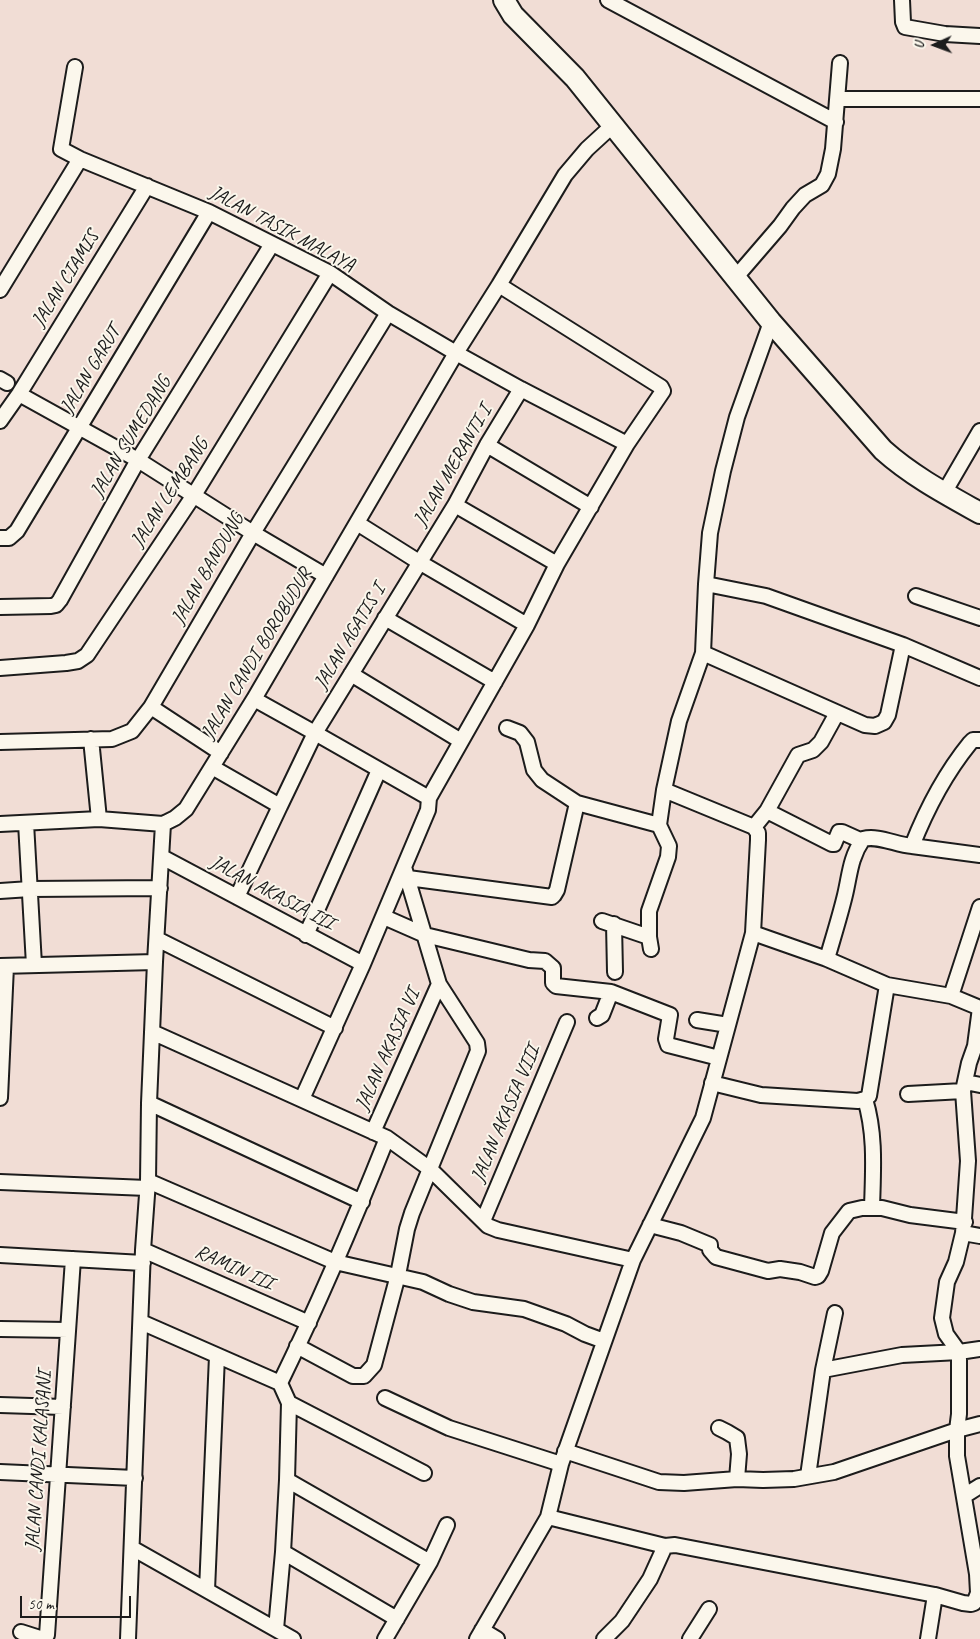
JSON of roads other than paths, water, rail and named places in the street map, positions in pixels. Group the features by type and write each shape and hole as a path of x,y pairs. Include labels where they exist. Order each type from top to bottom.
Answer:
{"street":[{"path":"504,0 513,15 575,78 772,322 883,450 902,467 980,513"},
{"path":"608,0 836,122"},
{"path":"902,0 903,22 905,27 909,29 980,36"},
{"path":"736,276 799,202 822,186 828,174 836,122 840,63"},
{"name":"JALAN TASIK MALAYA","path":"76,67 61,149 80,159 209,212 330,273 388,313 456,353 628,444"},
{"path":"838,99 980,99"},
{"name":"JALAN CANDI BOROBUDUR","path":"164,824 186,809 212,768 254,700 456,353 565,175 587,149 612,126"},
{"path":"0,290 80,159"},
{"name":"JALAN CIAMIS","path":"0,421 19,394 147,186"},
{"name":"JALAN GARUT","path":"0,538 9,538 17,531 209,212"},
{"name":"JALAN SUMEDANG","path":"0,607 56,605 60,600 138,460 272,244"},
{"name":"JALAN LEMBANG","path":"0,668 66,664 78,661 87,655 194,495 330,273"},
{"path":"302,1099 406,872 428,810 429,798 527,625 557,564 628,444 661,396 663,390 499,285"},
{"name":"JALAN BANDUNG","path":"0,742 112,739 132,731 151,707 253,533 388,313"},
{"path":"615,972 608,923 650,943 649,911 668,857 669,846 659,825 664,790 679,721 703,653 710,533 723,471 737,418 772,322"},
{"name":"JALAN MERANTI I","path":"419,562 455,506 487,445 521,389"},
{"path":"19,394 138,460 253,533 326,576"},
{"path":"948,495 980,431"},
{"path":"487,445 591,507"},
{"path":"948,495 980,449"},
{"path":"455,506 557,564"},
{"path":"357,524 527,625"},
{"name":"JALAN AGATIS I","path":"237,897 315,733 419,562"},
{"path":"706,584 766,596 903,645 980,678"},
{"path":"916,596 980,618"},
{"path":"385,618 495,682"},
{"path":"703,653 865,725 874,726 884,722 888,715 903,645"},
{"path":"351,674 461,741"},
{"path":"254,700 429,798"},
{"path":"151,707 221,753"},
{"path":"754,827 767,811 798,755 813,750 822,742 837,712"},
{"path":"507,728 520,733 527,742 534,770 542,780 577,803 659,825"},
{"path":"91,739 99,819"},
{"path":"912,846 928,809 946,776 970,743 974,740 980,740"},
{"path":"212,768 280,806"},
{"path":"306,935 379,770"},
{"path":"497,1639 479,1635 548,1517 560,1464 633,1260 703,1118 752,933 758,833 754,827 664,790"},
{"path":"406,872 552,897 557,890 577,803"},
{"path":"767,811 832,844 834,844 839,832 862,841"},
{"path":"0,824 99,819 164,824 155,962 128,1639"},
{"path":"26,823 34,965"},
{"path":"827,959 845,894 849,869 856,850 862,841 871,838 902,846 980,855"},
{"name":"JALAN AKASIA III","path":"162,857 363,964"},
{"path":"297,1346 353,1376 364,1376 374,1365 410,1221 478,1051 477,1043 439,984 406,872"},
{"path":"0,891 160,888"},
{"path":"952,996 980,907"},
{"path":"384,917 425,935 529,960 545,961 552,968 553,983 556,986 611,992 670,1015 666,1040 668,1045 719,1058"},
{"path":"548,1517 665,1546 675,1545 935,1595 971,1604 974,1603 978,1593 978,1573 957,1456 959,1352 949,1340 942,1318 947,1282 956,1262 964,1227 974,1162 964,1086 975,1046 980,1008 952,996 887,985 827,959 752,933"},
{"path":"157,939 335,1028"},
{"path":"0,1098 3,966 155,962"},
{"name":"JALAN AKASIA VI","path":"373,1132 439,984"},
{"path":"712,1083 777,1097 858,1101 865,1099 869,1096 887,985"},
{"path":"597,1018 602,1014 611,992"},
{"path":"697,1020 728,1025"},
{"name":"JALAN AKASIA VIII","path":"483,1221 567,1022"},
{"path":"152,1032 388,1138 430,1170 488,1226 498,1230 633,1260"},
{"path":"908,1094 980,1085"},
{"path":"865,1099 869,1111 873,1146 872,1208"},
{"path":"149,1103 362,1202"},
{"path":"280,1383 309,1323 388,1138"},
{"path":"0,1182 147,1184 335,1262 423,1282 448,1294 473,1302 524,1309 566,1324 604,1341"},
{"path":"650,1225 681,1233 710,1245 710,1250 716,1257 768,1271 780,1269 800,1272 815,1277 821,1271 832,1233 850,1211 862,1208 882,1208 964,1227 980,1236"},
{"path":"0,1255 73,1259 143,1256"},
{"name":"RAMIN III","path":"143,1256 309,1323"},
{"name":"JALAN CANDI KALASANI","path":"21,1632 44,1639 48,1635 73,1259"},
{"path":"808,1476 823,1370 835,1313"},
{"path":"141,1322 280,1383 289,1403 283,1552 276,1629"},
{"path":"0,1329 68,1330"},
{"path":"823,1370 902,1355 980,1349"},
{"path":"207,1590 217,1356"},
{"path":"385,1398 449,1428 560,1464"},
{"path":"289,1403 424,1473"},
{"path":"0,1405 63,1407"},
{"path":"565,1451 659,1482 684,1483 737,1479 794,1479 834,1472 980,1424"},
{"path":"719,1428 737,1438 739,1454 737,1479"},
{"path":"0,1472 135,1478"},
{"path":"287,1480 430,1562"},
{"path":"964,1496 980,1486"},
{"path":"385,1639 430,1562 448,1526"},
{"path":"604,1639 622,1620 642,1592 665,1546"},
{"path":"132,1548 293,1639"},
{"path":"283,1552 397,1619"},
{"path":"928,1639 935,1595"},
{"path":"690,1639 709,1609"}]}
